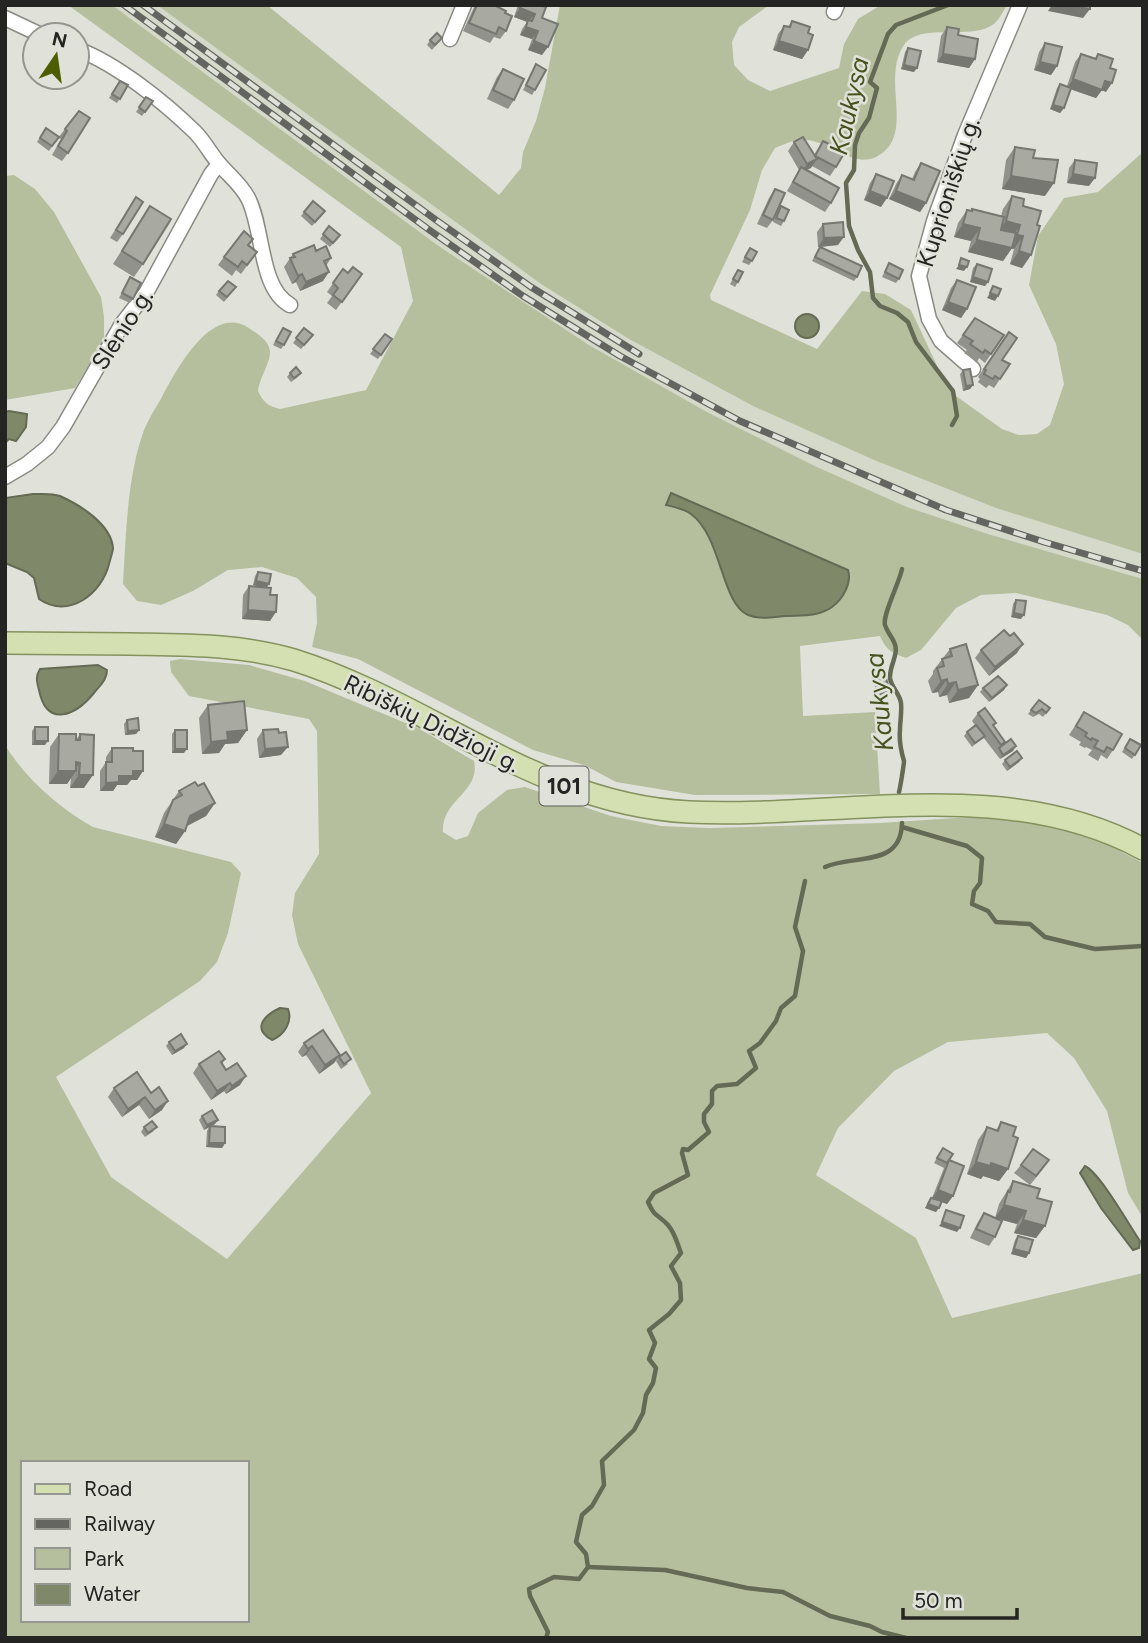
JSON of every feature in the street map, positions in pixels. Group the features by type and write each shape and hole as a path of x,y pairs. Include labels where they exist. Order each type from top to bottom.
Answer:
{"main road":[{"name":"Ribiškių Didžioji g.","path":"5,643 198,645 244,648 294,660 369,691 553,782 622,803 688,812 925,806 1006,807 1083,823 1143,849"}],"street":[{"path":"450,39 464,5"},
{"name":"Kuprioniškių g.","path":"974,369 941,341 929,319 919,276 934,221 965,135 1020,5"},
{"path":"5,18 21,26"},
{"path":"91,56 113,67 172,112 196,134 219,164 241,186 250,201 259,228 275,293 280,300 290,305"},
{"name":"Slėnio g.","path":"5,477 48,447 63,427 122,324 146,293 219,164"}],"shaded area":[{"path":"112,5 157,5 541,284 629,339 753,406 874,460 996,508 1143,554 1143,579 988,534 907,507 817,467 707,412 589,345 440,247"}],"green space":[{"path":"68,5 112,5 440,247 589,345 707,412 817,467 907,507 988,534 1143,579 1143,640 1128,625 1107,615 1016,593 981,595 956,608 921,650 906,658 890,650 880,636 800,646 803,716 875,712 880,794 695,795 616,782 584,765 533,750 358,659 312,647 317,623 316,597 297,578 262,567 228,570 193,591 161,605 137,601 123,584 128,506 138,448 146,426 176,372 196,343 221,325 235,323 259,335 265,340 270,351 258,391 264,401 280,409 366,390 413,301 401,247","holes":["691,514 817,614 735,604 710,536"]},
{"path":"157,5 267,5 499,195 521,168 523,152 536,121 545,88 560,5 769,5 739,27 732,42 734,65 748,80 770,91 839,68 844,44 858,19 881,5 1007,5 997,21 986,28 922,34 904,45 895,74 897,122 894,136 888,148 876,157 858,159 809,140 794,141 775,148 762,170 750,210 710,295 711,300 817,349 862,291 885,294 911,310 940,372 956,396 1002,429 1019,435 1037,434 1050,425 1064,384 1056,344 1029,285 1038,236 1064,198 1098,192 1143,152 1143,554 996,508 874,460 753,406 629,339 541,284"},
{"path":"14,175 35,189 54,212 101,297 104,340 75,388 5,400 5,176"},
{"path":"180,659 249,665 305,681 420,729 474,761 472,781 444,821 443,832 456,840 468,836 478,813 507,790 525,787 611,816 661,826 709,828 880,823 971,817 1030,822 1105,843 1143,863 1143,1218 1128,1193 1107,1111 1074,1058 1047,1033 948,1042 894,1071 838,1128 816,1175 916,1238 952,1318 1143,1273 1143,1638 5,1638 5,745 13,758 44,792 93,827 231,862 241,873 228,933 217,962 200,981 56,1077 111,1177 227,1259 371,1093 298,944 292,915 295,893 319,854 317,731 309,719 189,696 171,672 170,661"}],"water":[{"path":"807,314 818,321 819,326 812,337 807,338 796,331 795,326 802,315"},
{"path":"5,412 27,414 26,427 16,441 9,439 5,443"},
{"path":"671,493 848,570 848,585 840,600 827,610 815,614 766,618 748,615 732,597 716,553 701,524 689,512 666,505"},
{"path":"33,494 57,495 68,500 101,523 111,539 113,550 105,575 92,593 72,605 50,605 39,599 34,578 27,572 5,563 5,498"},
{"path":"98,665 107,670 106,677 87,701 63,714 48,710 38,684 40,669"},
{"path":"280,1008 288,1009 288,1023 284,1031 272,1040 262,1031 262,1022"},
{"path":"1085,1166 1098,1178 1114,1200 1140,1241 1139,1248 1133,1250 1101,1208 1080,1173"}],"building":[{"path":"477,5 494,5 512,16 506,31 499,27 496,34 469,23"},
{"path":"521,5 546,7 542,18 558,24 548,47 534,41 538,31 526,27 528,20 532,21 535,14 520,8"},
{"path":"1068,5 1090,5 1090,9"},
{"path":"792,21 810,27 808,33 813,35 808,50 779,41 784,26 790,27"},
{"path":"947,27 959,29 958,35 978,39 975,59 943,54"},
{"path":"437,33 442,38 435,45 430,40"},
{"path":"1045,43 1062,47 1057,66 1040,62"},
{"path":"908,48 921,51 917,68 904,65"},
{"path":"1081,54 1096,59 1098,54 1113,59 1110,68 1116,70 1112,83 1105,81 1102,90 1073,79"},
{"path":"536,64 546,70 535,90 526,85"},
{"path":"503,69 524,79 514,100 493,90"},
{"path":"120,81 128,85 120,99 112,94"},
{"path":"1060,84 1071,88 1064,108 1053,105"},
{"path":"146,97 153,101 145,112 139,107"},
{"path":"79,111 90,118 68,153 58,146 67,131 65,129"},
{"path":"46,128 59,137 52,146 40,138"},
{"path":"803,137 817,159 807,164 794,142"},
{"path":"823,141 845,152 836,167 815,156"},
{"path":"1015,147 1035,150 1033,158 1058,160 1054,183 1011,176"},
{"path":"1075,160 1097,163 1095,178 1073,174"},
{"path":"921,163 940,171 926,203 896,191 902,175 914,180"},
{"path":"801,167 839,188 831,203 793,182"},
{"path":"876,174 894,181 887,198 870,191"},
{"path":"775,189 785,193 773,220 763,215"},
{"path":"1012,196 1024,199 1023,206 1041,211 1037,225 1040,226 1031,255 1019,251 1023,236 1017,235 1020,225 1006,221"},
{"path":"136,197 143,202 123,234 116,230"},
{"path":"313,201 325,211 315,222 304,212"},
{"path":"150,206 171,219 143,264 122,251"},
{"path":"781,206 789,210 784,221 776,218"},
{"path":"967,210 1004,217 1001,230 1016,233 1012,248 977,240 980,228 963,224"},
{"path":"843,222 844,237 824,238 823,224"},
{"path":"329,226 340,235 333,243 323,234"},
{"path":"244,231 253,239 248,245 257,252 247,265 242,261 238,267 224,257"},
{"path":"314,245 316,251 326,246 331,258 324,261 329,272 306,282 302,274 298,276 290,258"},
{"path":"820,247 862,266 857,277 815,257"},
{"path":"750,248 757,252 752,261 745,257"},
{"path":"961,258 969,261 967,267 959,265"},
{"path":"889,263 903,270 899,279 885,272"},
{"path":"977,264 992,269 988,282 973,277"},
{"path":"353,267 362,274 342,302 333,295 338,288 333,283 343,269 348,273"},
{"path":"738,270 743,272 738,282 733,279"},
{"path":"130,277 141,283 133,299 122,293"},
{"path":"957,280 976,287 967,309 948,302"},
{"path":"228,281 236,287 227,297 219,291"},
{"path":"993,286 1001,289 998,296 990,293"},
{"path":"975,318 1004,335 991,354 985,350 983,353 970,344 973,341 963,335"},
{"path":"283,328 291,332 284,345 276,341"},
{"path":"304,328 313,335 304,345 296,338"},
{"path":"1009,332 1017,338 1002,360 1010,364 1000,379 995,376 993,379 984,374 984,369"},
{"path":"385,334 392,339 381,355 373,349"},
{"path":"296,367 301,373 294,378 290,373"},
{"path":"970,369 973,385 966,386 963,370"},
{"path":"258,572 271,574 269,584 256,581"},
{"path":"249,586 271,588 270,595 277,595 276,612 248,610"},
{"path":"1016,600 1026,601 1024,615 1014,613"},
{"path":"1004,630 1010,636 1014,633 1023,644 995,667 981,650"},
{"path":"966,644 978,685 958,690 956,682 948,684 947,679 941,681 937,668 944,666 942,659 952,656 950,649"},
{"path":"885,675 890,691 881,694 877,677"},
{"path":"998,676 1007,685 992,698 983,688"},
{"path":"1039,700 1050,708 1046,713 1042,709 1036,713 1031,710"},
{"path":"244,701 247,730 227,732 228,740 211,742 208,705"},
{"path":"985,708 1005,742 1001,745 978,713"},
{"path":"1084,712 1122,734 1113,750 1107,747 1104,752 1094,747 1098,741 1085,736 1087,733 1076,726"},
{"path":"138,718 139,730 128,731 127,720"},
{"path":"976,725 985,736 975,743 967,732"},
{"path":"35,727 48,727 48,741 35,741"},
{"path":"278,729 279,733 286,732 288,747 265,749 263,730"},
{"path":"175,730 187,730 187,749 175,749"},
{"path":"59,734 76,734 76,740 80,740 80,734 94,735 93,775 79,775 80,763 76,762 76,771 58,771"},
{"path":"1011,739 1016,746 1003,755 999,748"},
{"path":"1130,739 1141,745 1135,755 1125,748"},
{"path":"112,748 143,751 143,771 133,771 133,776 119,776 119,782 106,783 106,762 112,762"},
{"path":"1017,751 1022,758 1010,767 1005,760"},
{"path":"195,782 198,786 204,783 215,803 190,816 185,831 164,824 173,800 182,795 179,791"},
{"path":"323,1030 340,1055 325,1065 312,1046 308,1049 304,1043"},
{"path":"181,1034 187,1044 175,1051 169,1042"},
{"path":"219,1051 225,1059 221,1062 226,1070 237,1063 246,1076 232,1086 230,1083 217,1091 199,1064"},
{"path":"346,1052 351,1059 344,1064 339,1057"},
{"path":"137,1072 151,1093 159,1087 168,1101 155,1110 145,1097 128,1109 114,1088"},
{"path":"212,1110 218,1120 207,1125 202,1116"},
{"path":"152,1121 157,1127 148,1133 144,1127"},
{"path":"1001,1122 1016,1127 1013,1136 1018,1138 1008,1169 991,1163 990,1166 976,1162 987,1127 998,1131"},
{"path":"210,1126 225,1127 225,1143 209,1143"},
{"path":"943,1148 953,1154 947,1163 937,1158"},
{"path":"1033,1149 1049,1160 1036,1176 1021,1165"},
{"path":"949,1160 964,1166 953,1196 938,1190"},
{"path":"1013,1181 1040,1189 1037,1198 1052,1202 1045,1226 1023,1220 1026,1211 1004,1205"},
{"path":"931,1198 942,1201 939,1208 928,1204"},
{"path":"946,1210 964,1216 960,1228 942,1222"},
{"path":"984,1213 1002,1221 995,1237 976,1229"},
{"path":"1018,1236 1033,1240 1029,1253 1014,1249"}],"waterway":[{"name":"Kaukysa","path":"948,5 896,25 888,34 870,82 877,88 869,118 859,133 855,145 854,170 846,183 849,226 870,272 873,298 880,306 897,313 908,322 916,342 953,391 957,416 952,425"},
{"name":"Kaukysa","path":"899,792 904,761 900,738 901,703 890,678 896,646 885,621 902,569"},
{"name":"Kaukysa","path":"825,867 885,853 894,847 900,837 902,823"},
{"path":"902,827 967,846 982,858 980,883 974,891 972,904 988,911 996,922 1030,924 1045,937 1095,949 1143,946"},
{"name":"Kaukysa","path":"546,1638 548,1632 529,1589 554,1577 579,1579 588,1567 586,1554 576,1542 582,1515 592,1506 604,1485 602,1461 634,1430 643,1413 646,1395 653,1383 656,1368 649,1359 655,1343 649,1330 681,1300 680,1283 671,1266 681,1253 670,1228 648,1202 654,1193 688,1175 683,1149 688,1150 709,1132 704,1122 704,1114 712,1104 712,1091 717,1086 737,1084 756,1068 749,1051 760,1043 776,1021 781,1008 795,996 803,951 795,927 805,881"},
{"path":"588,1567 665,1570 747,1588 783,1592 830,1616 906,1638"}],"railway":[{"path":"124,5 428,229 523,296 620,356 740,421 946,510 1143,571"},
{"path":"143,5 531,287 639,354"}]}
